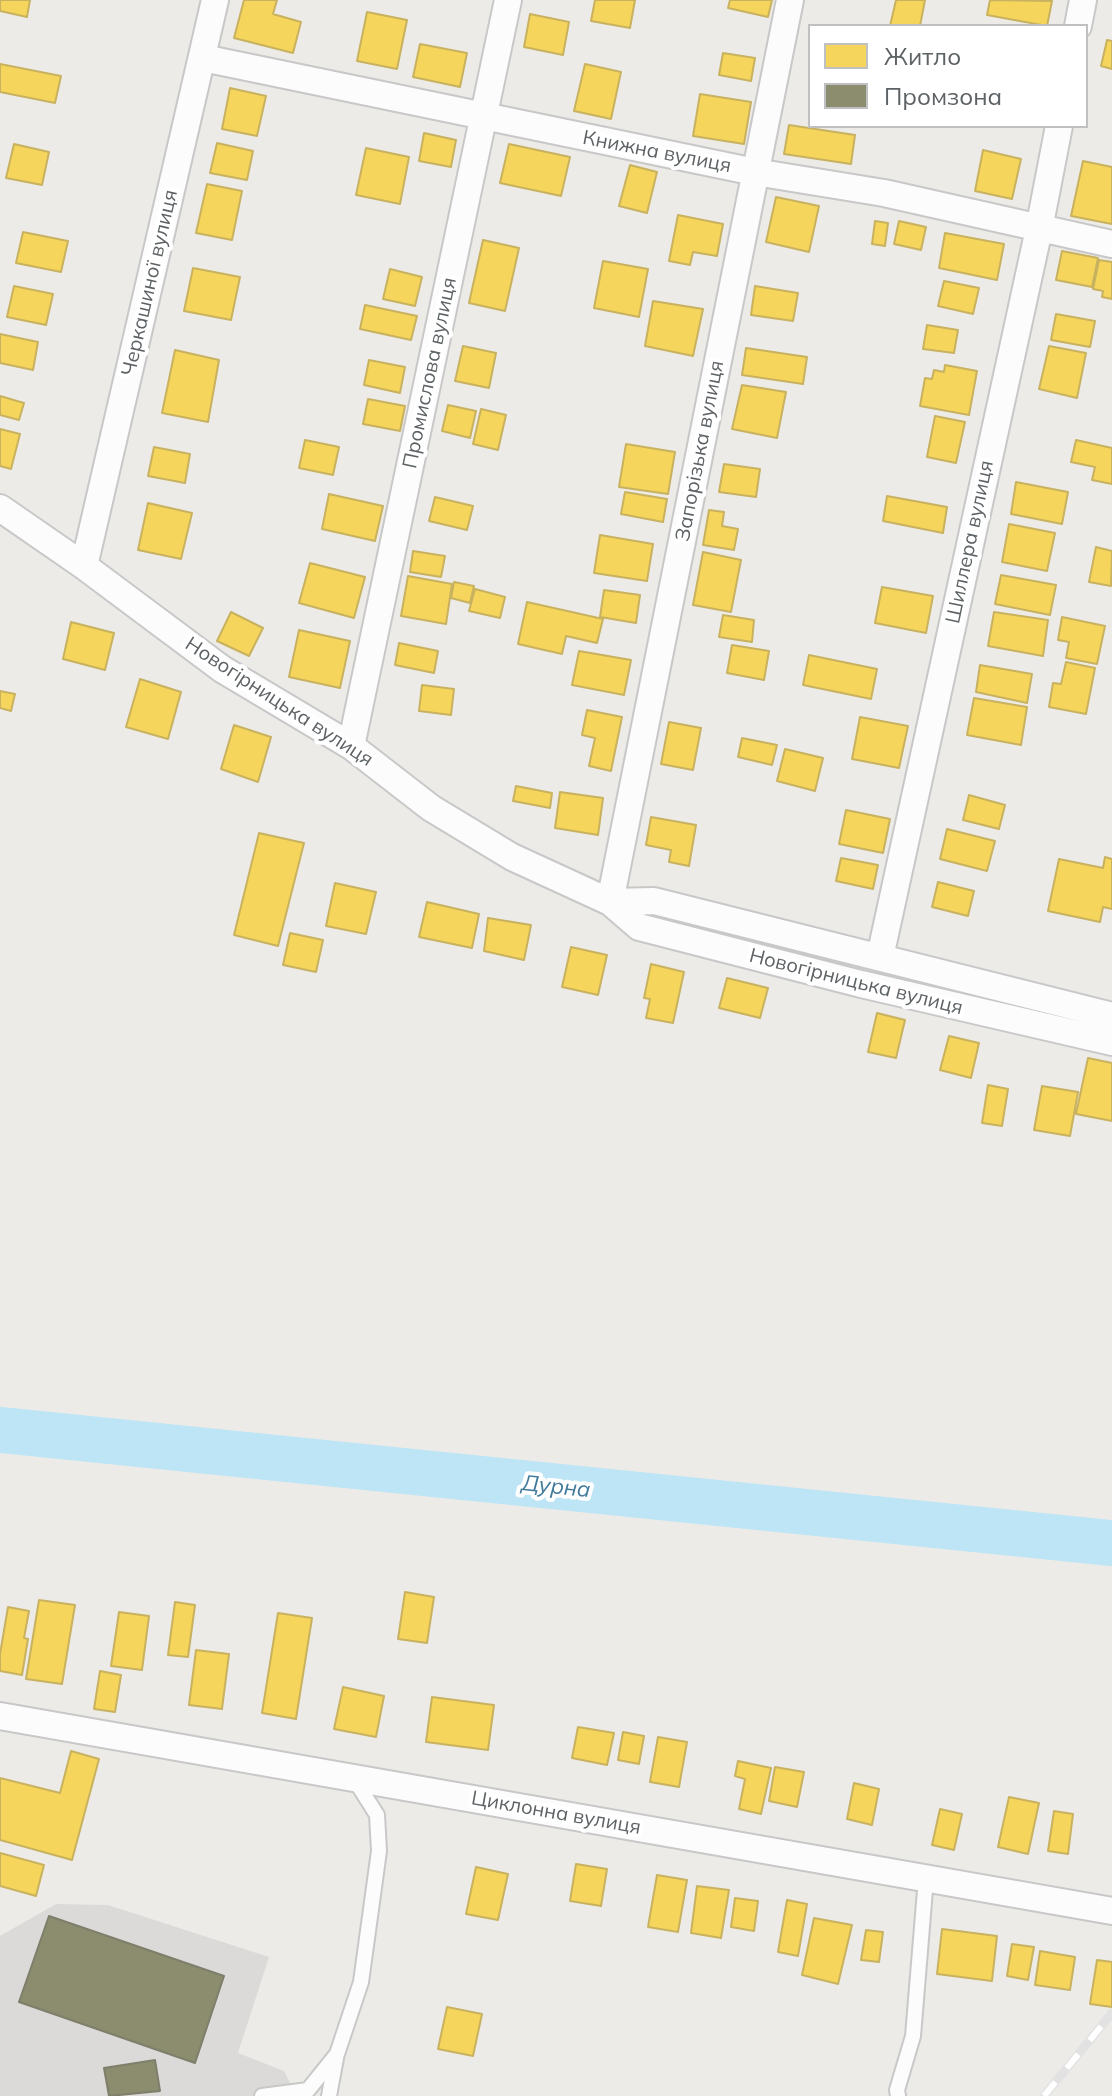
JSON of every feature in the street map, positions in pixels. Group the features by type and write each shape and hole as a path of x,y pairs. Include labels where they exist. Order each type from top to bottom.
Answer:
{"street":[{"name":"Черкашиної вулиця","path":"84,566 215,0"},
{"name":"Промислова вулиця","path":"351,746 508,0"},
{"name":"Запорізька вулиця","path":"610,902 790,0"},
{"path":"1078,24 1083,0"},
{"name":"Книжна вулиця","path":"203,58 755,172 884,193 1112,244"},
{"name":"Шиллера вулиця","path":"880,957 1059,128"},
{"name":"Новогірницька вулиця","path":"0,508 222,669 351,746 431,808 512,857 610,902 639,927 861,984 1112,1042"},
{"name":"Новогірницька вулиця","path":"610,902 654,901 1112,1016"},
{"name":"Циклонна вулиця","path":"0,1716 1112,1911"}],"lane":[{"path":"329,2096 337,2054 361,1982 379,1851 377,1815 352,1777"},
{"path":"898,2096 897,2090 913,2036 926,1878"},
{"path":"262,2096 308,2090 337,2054"}],"shaded area":[{"path":"56,1904 108,1905 269,1957 238,2053 284,2071 297,2096 0,2096 0,1936"}],"building: Житло":[{"path":"0,0 30,0 27,17 0,11"},
{"path":"244,0 277,0 273,14 301,22 293,53 234,38"},
{"path":"595,0 635,0 630,28 591,21"},
{"path":"730,0 772,0 768,17 728,8"},
{"path":"896,0 925,0 920,24 890,24"},
{"path":"990,0 1052,1 1047,24 987,15"},
{"path":"367,12 407,20 397,69 357,61"},
{"path":"530,14 569,22 563,55 524,47"},
{"path":"1107,40 1112,41 1112,69 1101,66"},
{"path":"420,44 467,53 460,87 413,77"},
{"path":"723,53 755,58 751,81 719,75"},
{"path":"0,64 61,76 55,103 0,92"},
{"path":"585,64 621,72 611,119 574,111"},
{"path":"230,88 266,96 257,136 222,129"},
{"path":"700,94 751,102 744,144 693,136"},
{"path":"789,125 855,135 851,164 784,154"},
{"path":"424,133 456,140 451,167 419,161"},
{"path":"217,143 253,151 247,180 210,173"},
{"path":"14,144 49,152 42,185 6,178"},
{"path":"509,144 570,157 561,196 500,183"},
{"path":"366,148 409,157 400,204 356,195"},
{"path":"983,150 1021,159 1012,199 975,191"},
{"path":"1083,161 1112,167 1112,224 1071,216"},
{"path":"630,165 657,172 647,213 619,206"},
{"path":"207,184 242,191 232,240 196,233"},
{"path":"776,197 819,206 809,252 766,242"},
{"path":"678,215 723,224 717,256 693,252 690,265 669,261"},
{"path":"875,221 888,223 885,246 872,244"},
{"path":"899,221 926,227 921,250 894,244"},
{"path":"23,232 68,241 61,272 16,263"},
{"path":"945,233 1004,244 997,280 939,268"},
{"path":"483,240 519,248 505,311 469,303"},
{"path":"1062,251 1098,258 1092,287 1056,280"},
{"path":"1099,260 1112,262 1112,299 1102,297 1103,291 1093,289"},
{"path":"603,261 648,269 639,317 594,308"},
{"path":"193,268 240,277 231,320 184,311"},
{"path":"390,269 422,277 415,306 383,299"},
{"path":"944,281 979,288 973,314 938,306"},
{"path":"14,286 53,294 46,325 7,317"},
{"path":"755,286 798,293 793,321 751,315"},
{"path":"653,301 703,309 693,356 645,346"},
{"path":"365,305 417,316 411,340 360,329"},
{"path":"1056,314 1095,321 1090,347 1051,340"},
{"path":"927,325 958,330 954,353 923,349"},
{"path":"0,334 38,342 33,370 0,363"},
{"path":"463,346 496,353 489,388 455,381"},
{"path":"1049,346 1086,353 1077,398 1039,389"},
{"path":"746,348 807,357 803,384 742,375"},
{"path":"175,350 219,360 208,422 162,413"},
{"path":"369,360 405,367 400,393 364,385"},
{"path":"945,365 977,371 969,415 920,406 925,378 932,379 934,370 944,372"},
{"path":"742,385 786,392 777,438 732,429"},
{"path":"0,396 24,403 19,420 0,415"},
{"path":"368,399 405,406 400,431 363,424"},
{"path":"448,405 476,411 470,438 442,431"},
{"path":"481,409 506,415 498,450 473,444"},
{"path":"935,416 965,422 956,463 927,457"},
{"path":"0,429 20,434 11,469 0,466"},
{"path":"305,440 339,447 333,475 299,468"},
{"path":"1076,440 1112,448 1112,484 1092,480 1095,467 1071,462"},
{"path":"626,444 675,452 668,494 619,487"},
{"path":"154,447 190,454 185,483 148,476"},
{"path":"724,464 760,469 756,497 719,492"},
{"path":"1016,482 1068,492 1062,524 1011,514"},
{"path":"625,492 667,499 663,522 621,514"},
{"path":"329,494 383,506 375,541 322,529"},
{"path":"887,496 947,507 943,533 883,521"},
{"path":"435,497 473,506 467,530 429,521"},
{"path":"148,503 192,513 181,559 138,550"},
{"path":"709,510 724,512 722,526 738,529 734,550 703,545"},
{"path":"1009,524 1055,533 1047,571 1002,562"},
{"path":"600,535 653,544 647,581 594,573"},
{"path":"1096,547 1112,551 1111,586 1089,582"},
{"path":"413,551 445,556 441,577 410,572"},
{"path":"703,552 741,560 731,612 693,605"},
{"path":"310,563 365,577 354,618 299,603"},
{"path":"1001,575 1056,585 1050,615 995,604"},
{"path":"408,576 452,584 446,624 401,616"},
{"path":"454,582 474,586 470,603 451,598"},
{"path":"882,587 933,596 926,633 875,623"},
{"path":"475,589 505,597 500,618 469,611"},
{"path":"604,590 640,595 636,623 600,617"},
{"path":"527,602 603,619 597,643 566,636 562,654 518,644"},
{"path":"231,612 263,628 249,656 217,641"},
{"path":"994,612 1048,620 1043,656 988,646"},
{"path":"723,615 754,620 752,642 719,637"},
{"path":"1062,617 1105,626 1097,664 1066,658 1069,642 1058,640"},
{"path":"71,622 114,633 105,670 63,659"},
{"path":"299,630 350,641 340,688 289,677"},
{"path":"399,643 438,651 434,673 395,665"},
{"path":"732,645 769,651 764,680 727,673"},
{"path":"579,651 631,660 624,695 572,685"},
{"path":"809,655 877,669 871,699 803,685"},
{"path":"1066,662 1095,668 1086,714 1049,707 1053,683 1061,684"},
{"path":"980,665 1032,674 1027,703 976,692"},
{"path":"140,679 181,692 168,739 126,727"},
{"path":"422,685 454,689 451,715 419,711"},
{"path":"0,691 15,694 11,711 0,708"},
{"path":"974,698 1027,707 1021,745 967,735"},
{"path":"587,710 622,717 611,771 589,766 595,738 582,735"},
{"path":"860,717 908,726 899,768 852,759"},
{"path":"669,722 701,728 693,770 661,764"},
{"path":"234,725 271,737 258,782 221,769"},
{"path":"742,738 777,745 772,765 738,757"},
{"path":"785,749 823,758 815,791 777,781"},
{"path":"516,786 552,793 550,808 513,801"},
{"path":"560,792 603,798 598,835 555,828"},
{"path":"969,795 1005,805 999,829 963,820"},
{"path":"846,810 890,819 883,853 839,844"},
{"path":"651,817 696,825 689,866 669,862 671,850 646,845"},
{"path":"947,829 995,841 987,871 940,859"},
{"path":"259,833 304,843 278,946 234,935"},
{"path":"1105,857 1112,859 1112,909 1103,907 1100,922 1048,911 1059,859 1103,868"},
{"path":"841,858 878,865 873,889 836,881"},
{"path":"938,882 974,891 968,916 932,907"},
{"path":"335,883 376,892 366,934 326,926"},
{"path":"427,902 479,914 472,948 419,937"},
{"path":"488,918 531,925 524,960 484,951"},
{"path":"290,933 323,940 316,972 283,965"},
{"path":"571,947 607,955 598,995 562,987"},
{"path":"651,964 684,972 673,1023 646,1018 650,999 644,998"},
{"path":"727,978 768,988 760,1018 719,1008"},
{"path":"877,1013 905,1020 896,1058 868,1052"},
{"path":"949,1036 979,1043 971,1078 940,1070"},
{"path":"1088,1058 1112,1063 1112,1121 1076,1114"},
{"path":"988,1085 1008,1089 1002,1126 982,1123"},
{"path":"1042,1086 1078,1092 1070,1136 1034,1130"},
{"path":"405,1592 434,1597 427,1643 398,1639"},
{"path":"39,1600 75,1605 62,1684 26,1679"},
{"path":"175,1602 195,1605 188,1657 168,1655"},
{"path":"8,1607 29,1611 22,1675 0,1671"},
{"path":"119,1612 149,1616 142,1670 111,1666"},
{"path":"278,1613 312,1618 296,1719 262,1713"},
{"path":"196,1650 229,1654 222,1709 189,1705"},
{"path":"100,1671 121,1675 115,1712 94,1709"},
{"path":"343,1687 384,1696 376,1737 334,1729"},
{"path":"432,1697 494,1705 488,1750 426,1742"},
{"path":"578,1727 614,1733 607,1765 572,1758"},
{"path":"623,1732 644,1736 639,1764 618,1760"},
{"path":"658,1737 687,1742 679,1787 650,1782"},
{"path":"71,1751 99,1759 72,1860 0,1840 0,1778 60,1793"},
{"path":"738,1761 771,1768 761,1814 739,1809 745,1779 735,1776"},
{"path":"775,1767 804,1772 797,1807 769,1801"},
{"path":"854,1783 879,1789 872,1825 847,1819"},
{"path":"1009,1797 1039,1803 1028,1854 998,1847"},
{"path":"940,1809 962,1814 954,1850 932,1845"},
{"path":"1054,1811 1073,1814 1068,1854 1048,1851"},
{"path":"0,1853 44,1865 36,1896 0,1886"},
{"path":"576,1864 607,1869 601,1906 570,1901"},
{"path":"476,1867 508,1874 498,1920 466,1914"},
{"path":"657,1875 687,1880 678,1932 648,1927"},
{"path":"697,1886 729,1890 721,1938 691,1933"},
{"path":"735,1898 758,1901 754,1931 731,1927"},
{"path":"787,1900 807,1904 798,1956 778,1952"},
{"path":"814,1918 852,1925 838,1984 802,1975"},
{"path":"942,1929 997,1936 992,1981 937,1974"},
{"path":"866,1930 883,1932 879,1962 861,1960"},
{"path":"1012,1944 1034,1947 1028,1980 1007,1976"},
{"path":"1040,1951 1075,1957 1070,1990 1035,1985"},
{"path":"1097,1960 1112,1962 1112,2007 1090,2004"},
{"path":"447,2007 482,2014 473,2056 438,2049"}],"building: Промзона":[{"path":"49,1916 224,1976 195,2063 19,2002"},
{"path":"155,2060 160,2091 109,2096 104,2068"}],"waterway":[{"name":"Дурна","path":"0,1430 1112,1543"}],"railway":[{"path":"1044,2096 1112,2013"}]}
